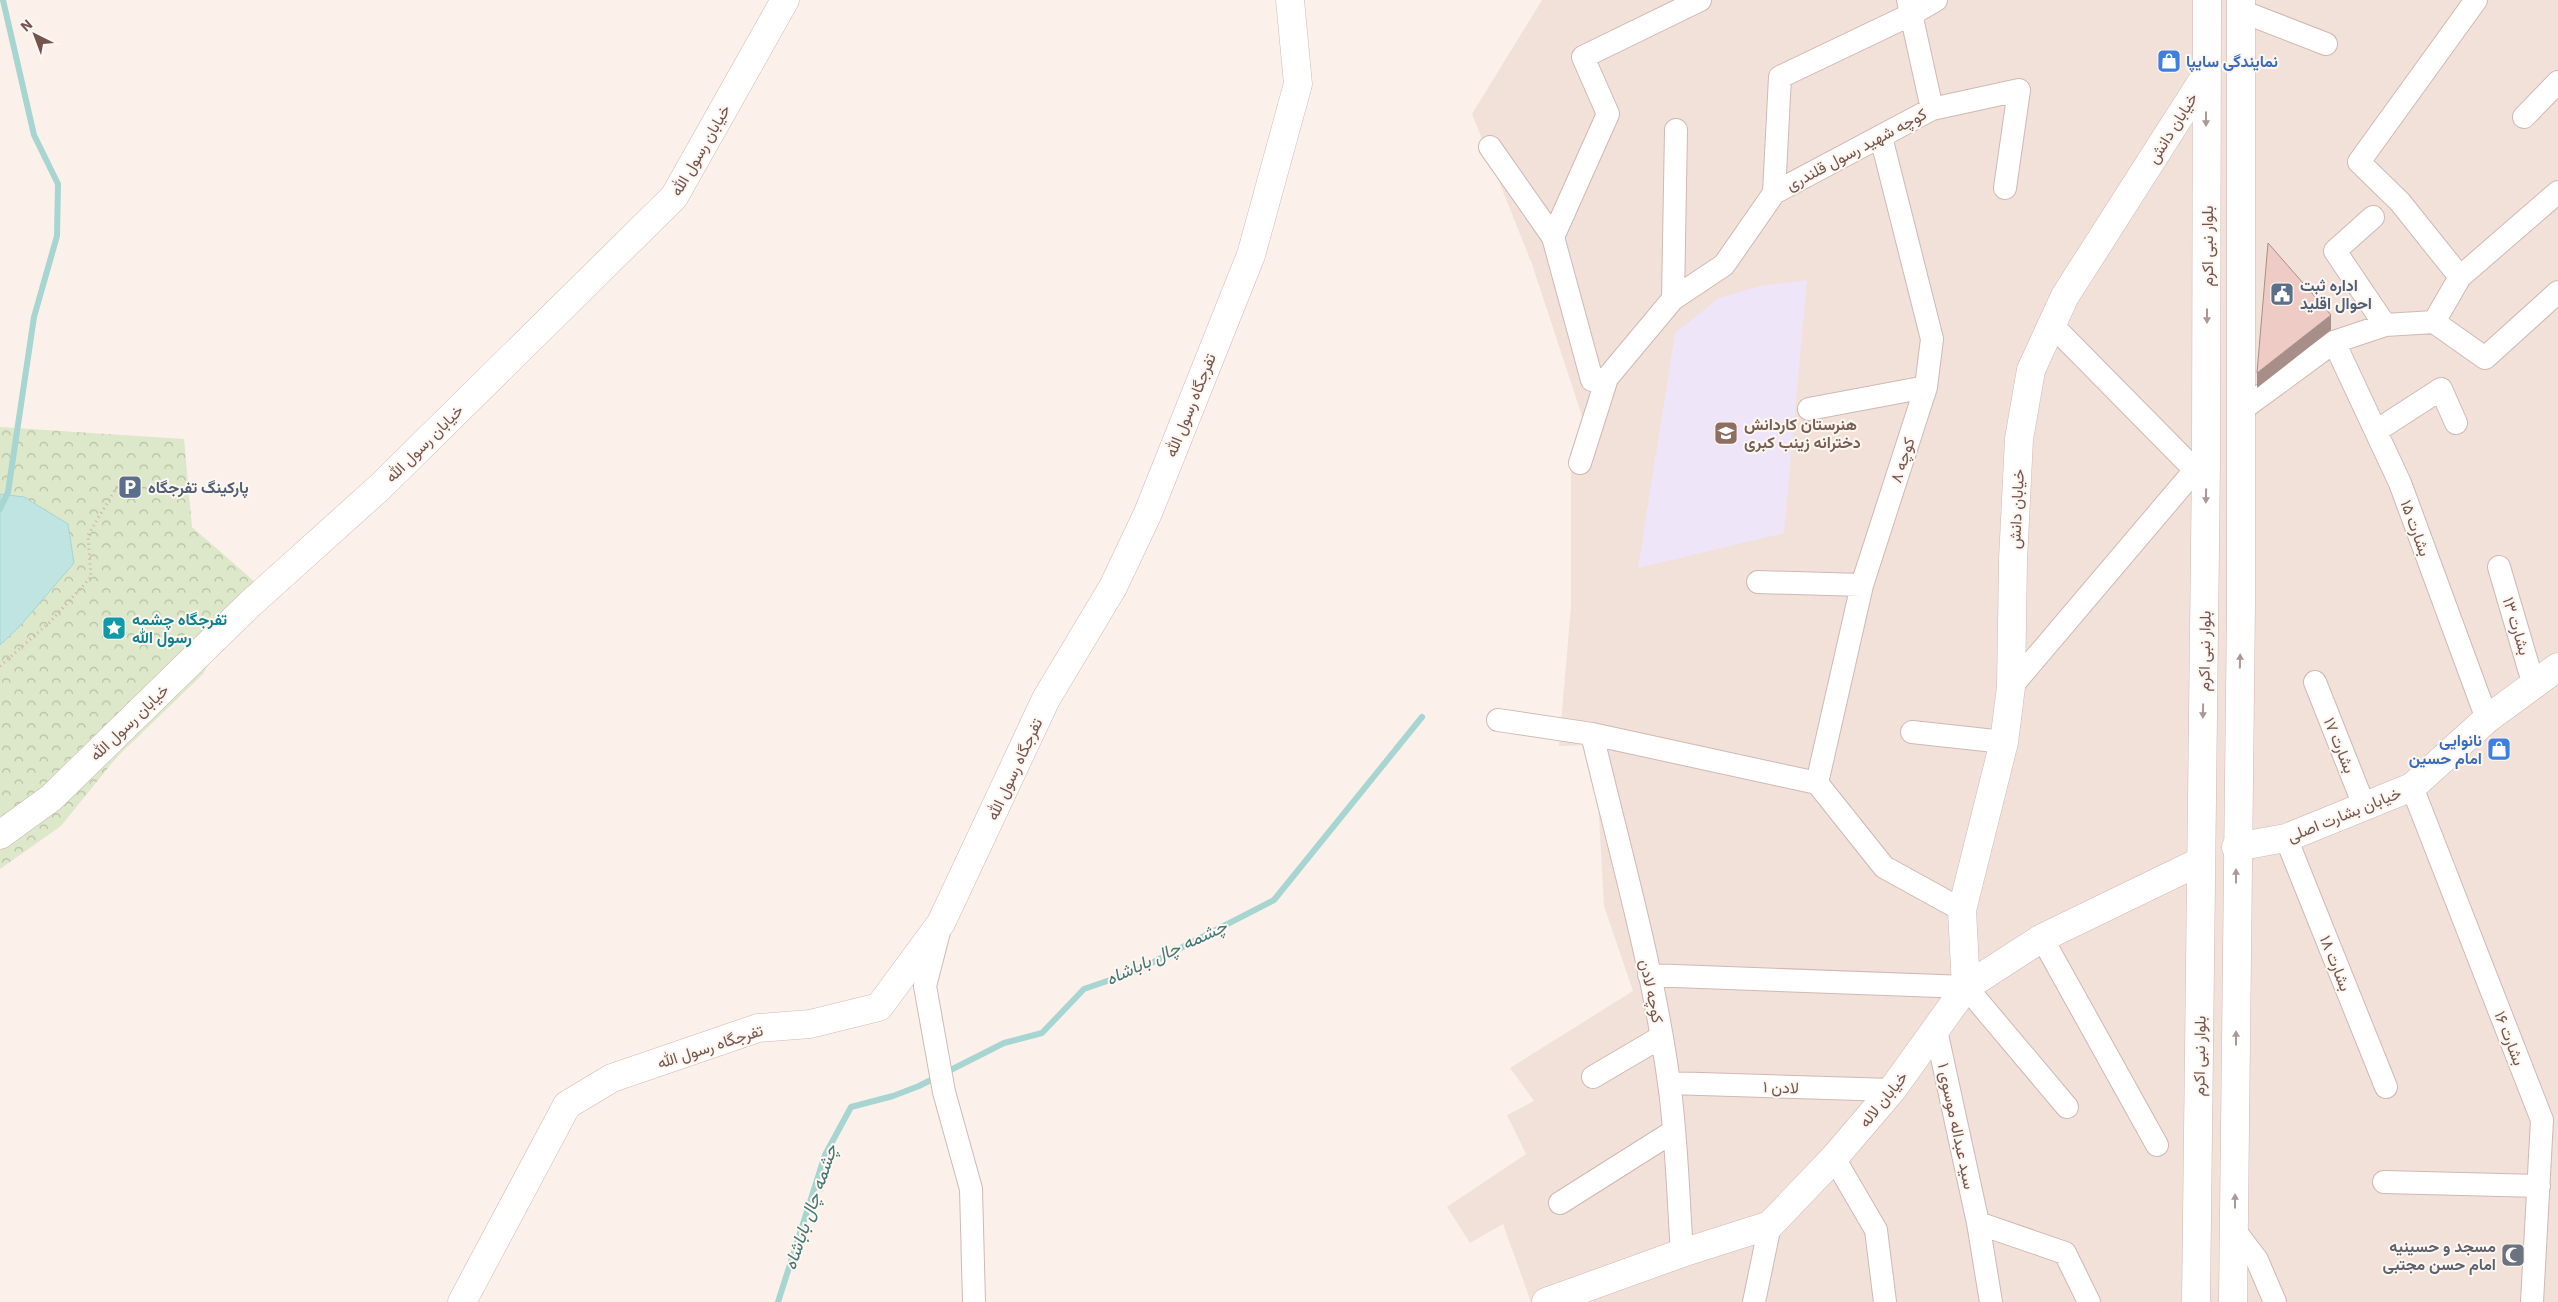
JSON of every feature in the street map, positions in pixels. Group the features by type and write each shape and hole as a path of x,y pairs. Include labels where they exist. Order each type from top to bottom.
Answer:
{"street":[{"name":"خیابان رسول الله","path":"0,835 51,798 250,604 380,487 674,197 785,0"},
{"name":"تفرجگاه رسول الله","path":"462,1302 567,1105 612,1078 758,1028 810,1024 879,1007 941,923 1046,699 1113,586 1148,513 1251,255 1298,84 1290,0"},
{"path":"1553,237 1608,114 1583,58 1700,0"},
{"path":"1774,193 1780,77 1910,7 1936,0"},
{"name":"بلوار نبی اکرم","path":"2196,1302 2205,608 2201,466 2207,0"},
{"path":"2460,277 2400,202 2359,162 2476,0"},
{"path":"2241,5 2326,44"},
{"name":"بلوار نبی اکرم","path":"2233,1302 2236,847 2241,607 2241,5"},
{"name":"کوچه شهید رسول قلندری","path":"1608,378 1673,299 1724,265 1774,193 1932,109 1910,7"},
{"name":"خیابان دانش","path":"1966,986 1962,910 2004,742 2011,688 2013,560 2019,439 2031,370 2065,296 2206,75"},
{"path":"2524,117 2558,82"},
{"path":"1932,109 2019,90 2005,188"},
{"path":"1673,299 1676,130"},
{"name":"کوچه ۸","path":"1818,783 1862,585 1926,387 1932,339 1881,137"},
{"path":"1490,147 1553,237 1592,380 1608,378 1580,463"},
{"path":"2434,322 2460,277 2558,192"},
{"path":"2373,217 2335,251 2385,325"},
{"path":"2240,411 2334,342 2385,325 2434,322 2485,358 2558,292"},
{"path":"2011,688 2201,466 2052,325"},
{"name":"بشارت ۱۵","path":"2334,342 2400,483 2486,719"},
{"path":"1809,409 1926,387"},
{"path":"2376,431 2441,388 2456,423"},
{"name":"بشارت ۱۳","path":"2499,567 2534,686"},
{"path":"1758,582 1862,585"},
{"path":"2205,608 2241,607"},
{"name":"خیابان بشارت اصلی","path":"2236,847 2286,838 2365,808 2412,787 2486,719 2558,667"},
{"name":"بشارت ۱۷","path":"2315,682 2365,808"},
{"path":"1498,720 1592,734 1818,783 1884,867 1962,910"},
{"path":"1912,732 2004,742"},
{"name":"کوچه لادن","path":"1592,734 1649,975 1669,1083 1682,1253"},
{"name":"بشارت ۱۶","path":"2412,787 2542,1120 2532,1302"},
{"name":"بشارت ۱۸","path":"2286,838 2386,1087"},
{"name":"خیابان لاله","path":"1546,1302 1682,1253 1770,1225 1834,1158 1892,1090 1966,986 2042,938 2201,861"},
{"path":"941,923 925,986 944,1092 971,1189 974,1302"},
{"path":"2042,938 2158,1145"},
{"path":"1649,975 1966,986 2067,1107"},
{"name":"سید عبداله موسوی ۱","path":"1936,1030 1978,1223 1992,1302"},
{"path":"1593,1077 1661,1037"},
{"name":"لادن ۱","path":"1669,1083 1892,1090"},
{"path":"1560,1203 1674,1131"},
{"path":"1834,1158 1876,1230 1885,1302"},
{"path":"2384,1182 2539,1186"},
{"path":"1978,1223 2066,1252 2089,1302"},
{"path":"1754,1302 1770,1225"},
{"path":"2234,1231 2257,1260 2275,1302"}],"path":[{"path":"0,666 50,622 91,577 88,535 118,486"}],"shaded area":[{"path":"1542,0 2558,0 2558,1302 1531,1302 1503,1224 1470,1243 1447,1207 1526,1154 1507,1115 1534,1101 1510,1068 1633,991 1604,906 1595,745 1559,746 1571,606 1571,469 1585,439 1581,413 1532,264 1472,114"},
{"name":"هنرستان کاردانش دخترانه زینب کبری","path":"1807,280 1784,533 1638,568 1675,333 1719,298 1760,286"}],"green space":[{"name":"تفرجگاه چشمه رسول الله","path":"0,427 184,439 192,527 255,582 203,674 116,758 61,826 0,869"}],"water":[{"path":"0,494 24,497 68,524 74,563 19,627 0,645"}],"building":[{"name":"اداره ثبت احوال اقلید","path":"2268,243 2331,315 2257,373"}],"waterway":[{"path":"0,509 8,492 34,317 57,236 58,184 34,135 3,0"},
{"name":"چشمه چال باباشاه","path":"778,1302 825,1155 851,1107 893,1096 919,1086 1004,1043 1042,1033 1084,989 1136,971 1274,900 1422,717"}],"place":[{"name":"نمایندگی سایپا","path":"2169,61"},
{"name":"اداره ثبت احوال اقلید","path":"2282,294"},
{"name":"هنرستان کاردانش دخترانه زینب کبری","path":"1726,433"},
{"name":"پارکینگ تفرجگاه","path":"130,487"},
{"name":"تفرجگاه چشمه رسول الله","path":"114,628"},
{"name":"نانوایی امام حسین","path":"2499,749"},
{"name":"مسجد و حسینیه امام حسن مجتبی","path":"2513,1255"}]}
